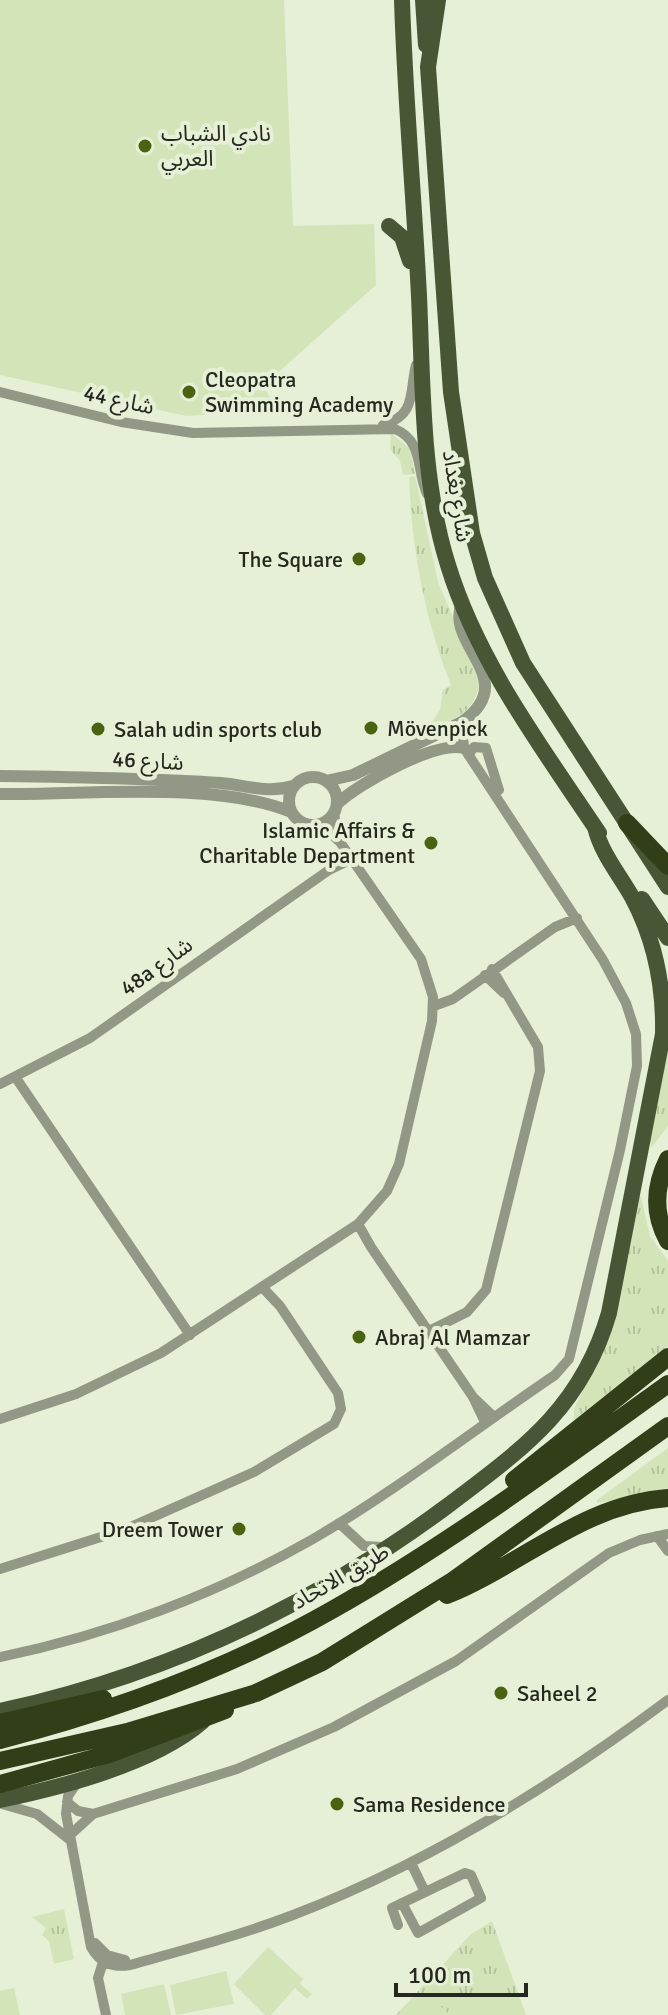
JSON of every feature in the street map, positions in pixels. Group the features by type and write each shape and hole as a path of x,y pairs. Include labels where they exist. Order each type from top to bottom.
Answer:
{"highway":[{"path":"627,823 668,866"},
{"path":"668,1159 659,1181 657,1204 668,1241"},
{"path":"449,1537 488,1501 668,1357"},
{"name":"طريق الاتحاد","path":"0,1740 83,1717 149,1692 240,1655 329,1612 449,1537 668,1384"},
{"path":"0,1784 81,1763 204,1720 322,1662 408,1612 668,1426"},
{"path":"408,1612 485,1577 591,1516 630,1503 668,1498"},
{"path":"0,1723 149,1692"},
{"path":"0,1761 82,1744 256,1693"}],"main road":[{"name":"شارع بغداد","path":"401,0 421,357 435,506 448,567 462,603 516,706 668,938"},
{"path":"423,0 428,67"},
{"name":"شارع بغداد","path":"438,0 428,67 451,392 462,488 472,533 502,621 523,663 668,887"},
{"path":"389,226 405,242 419,297"},
{"path":"0,1711 97,1687 182,1657 258,1623 332,1582 407,1537 520,1452 549,1425 583,1377 609,1313 659,1065 663,1002 659,971 646,927 602,848 595,827"},
{"path":"0,1802 81,1778 161,1749 204,1720"}],"street":[{"name":"شارع 44","path":"376,427 398,420 409,408 414,370 421,357"},
{"name":"شارع 44","path":"0,392 121,422 193,433 376,427 401,431 413,442 423,485 435,506"},
{"path":"0,1419 105,1382 190,1335 355,1226 387,1191 399,1164 434,1002 421,959 337,838 301,822 291,812 288,799 293,786 312,777 326,781 353,775 462,722 480,705 486,681 459,620 462,603"},
{"path":"0,1657 69,1640 191,1598 255,1570 343,1520 555,1375 572,1352 634,1084 637,1050 632,1018 574,914 467,751 462,722"},
{"path":"313,825 326,821 360,786 449,746 467,751 478,745 489,752 494,779 514,821"},
{"name":"شارع 46","path":"0,776 224,783 274,791 293,786"},
{"path":"326,781 336,793 337,838"},
{"name":"شارع 46","path":"0,794 223,796 262,802 291,812"},
{"name":"48a شارع","path":"0,1084 90,1038 349,855"},
{"path":"434,1002 459,993 574,914"},
{"path":"430,1336 474,1306 489,1281 540,1071 538,1047 489,972"},
{"path":"16,1078 190,1335"},
{"path":"355,1226 489,1419"},
{"path":"0,1567 98,1539 190,1503 262,1468 334,1424 341,1409 338,1393 266,1285"},
{"path":"332,1582 359,1560 357,1540 343,1520"},
{"path":"70,1837 93,1814 237,1769 334,1727 456,1661 609,1553 662,1535 668,1551"},
{"path":"357,1540 377,1549 407,1537"},
{"path":"81,1778 67,1802 70,1837 91,1947 103,1962 124,1966 283,1919 411,1863 563,1773 668,1700"},
{"path":"0,1802 37,1814 70,1837"},
{"path":"67,1802 78,1811 93,1814"},
{"path":"411,1863 425,1892"},
{"path":"398,1925 391,1911 402,1903 467,1872 481,1898 418,1933 402,1903"},
{"path":"85,1917 95,1943 107,1955 124,1960 155,1957"},
{"path":"103,1962 98,1978 106,2015"}],"green space":[{"name":"نادي الشباب العربي","path":"0,0 284,0 293,226 374,224 376,285 263,386 278,410 186,416 0,375"},
{"path":"391,433 410,449 415,474 403,475 400,461 390,449"},
{"path":"415,476 438,582 480,681 474,699 464,712 448,721 429,726 440,710 443,690 451,685 433,634 416,557 409,477"},
{"path":"668,1048 668,1126 652,1147 649,1142"},
{"path":"638,1197 641,1197 650,1236 668,1261 668,1346 574,1420 574,1409 608,1338"},
{"path":"668,1448 668,1491 597,1503 597,1500"},
{"path":"64,1909 74,1959 54,1964 49,1941 42,1935 46,1928 32,1917"},
{"path":"492,1921 526,2015 396,2015 471,1934"},
{"path":"268,1947 303,1979 300,1984 312,1994 307,1999 295,1988 271,2015 265,2015 234,1984"},
{"path":"226,1971 234,2004 176,2015 170,1985"},
{"path":"164,1984 171,2015 125,2015 121,1994"},
{"path":"494,1984 524,2013 465,2015"},
{"path":"14,1988 20,2015 0,2015 0,1991"},
{"path":"428,1994 450,2015 408,2015"}],"place":[{"name":"نادي الشباب العربي","path":"145,146"},
{"name":"Cleopatra Swimming Academy","path":"189,392"},
{"name":"The Square","path":"359,559"},
{"name":"Mövenpick","path":"371,728"},
{"name":"Salah udin sports club","path":"98,729"},
{"name":"Islamic Affairs & Charitable Department","path":"431,843"},
{"name":"Abraj Al Mamzar","path":"359,1337"},
{"name":"Dreem Tower","path":"239,1529"},
{"name":"Saheel 2","path":"501,1693"},
{"name":"Sama Residence","path":"337,1804"}]}
